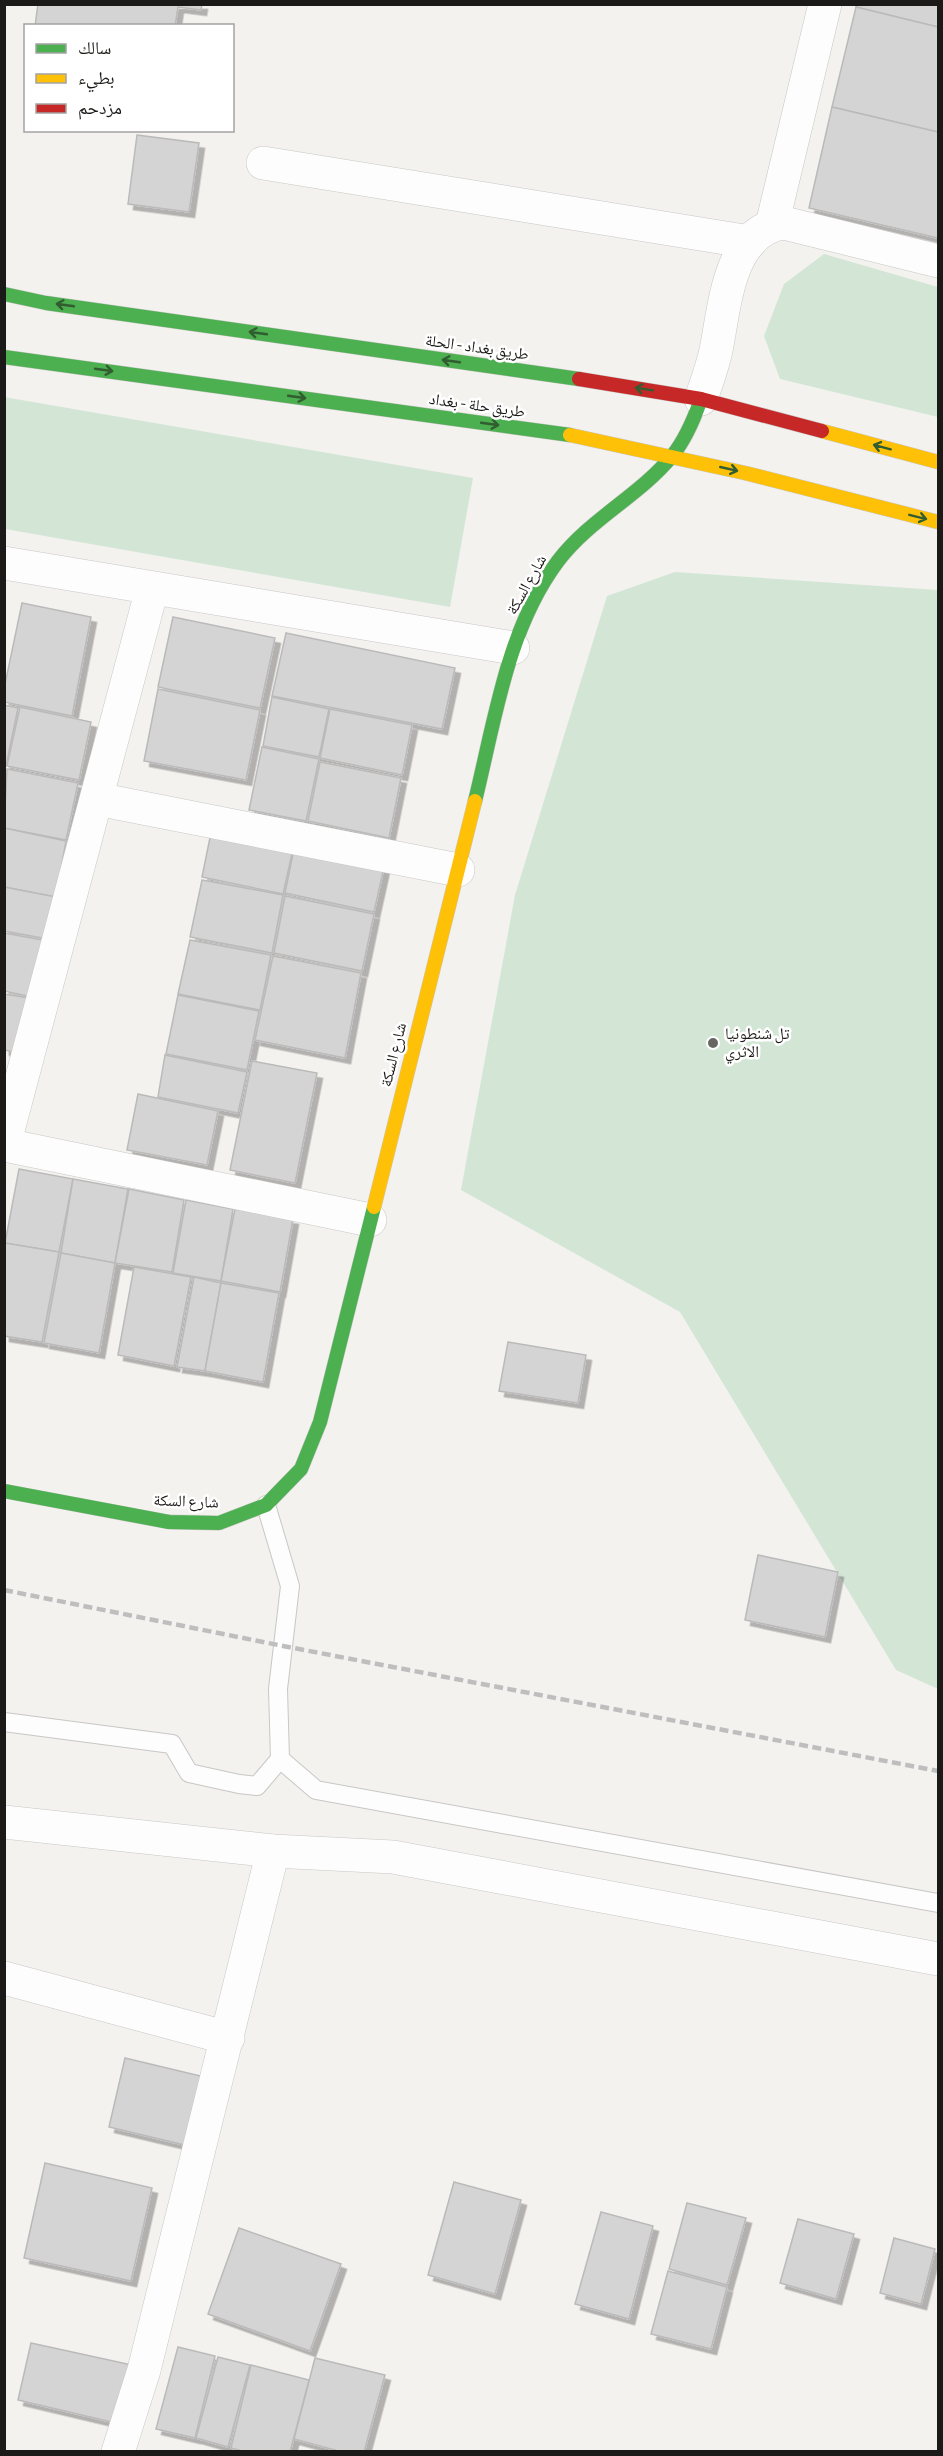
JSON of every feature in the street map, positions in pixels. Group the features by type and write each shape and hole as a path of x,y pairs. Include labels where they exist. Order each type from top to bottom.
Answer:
{"main road":[{"name":"طريق بغداد - الحلة","path":"4,294 46,303 648,389 701,399 939,462"},
{"name":"طريق حلة - بغداد","path":"4,357 583,437 672,456 939,522"},
{"name":"شارع السكة","path":"4,1491 169,1522 219,1523 266,1505 301,1469 320,1422 513,648 533,601 561,558 596,521 655,473 672,456 684,438 701,399"}],"street":[{"path":"701,399 717,345 724,299 730,279 761,233 825,4"},
{"path":"263,163 761,233 784,223 939,261"},
{"path":"4,563 513,648"},
{"path":"152,589 5,1145 370,1220"},
{"path":"97,799 458,870"},
{"path":"4,1822 273,1851 393,1857 939,1959"},
{"path":"118,2451 144,2370 273,1851"},
{"path":"4,1978 228,2038"}],"lane":[{"path":"4,1722 172,1744 189,1773 257,1786 280,1759 278,1689 290,1586 266,1505"},
{"path":"280,1759 316,1790 939,1903"}],"green space":[{"path":"824,254 938,287 938,417 780,379 764,336 784,284"},
{"path":"4,397 473,478 450,607 5,529"},
{"name":"تل شنطونيا الاثري","path":"675,572 938,590 938,1689 896,1670 680,1312 461,1190 515,895 607,596"}],"building":[{"path":"38,4 202,4 201,10 178,7 175,24 35,24"},
{"path":"857,4 938,4 938,27 856,7"},
{"path":"856,7 938,27 938,132 832,107"},
{"path":"832,107 938,132 938,238 809,208"},
{"path":"137,135 199,143 189,212 128,204"},
{"path":"22,603 91,617 72,716 4,702 4,689"},
{"path":"173,617 275,638 260,708 158,687"},
{"path":"286,633 455,668 442,729 272,696"},
{"path":"158,689 260,710 246,780 144,761"},
{"path":"272,697 329,709 319,757 263,746"},
{"path":"4,705 18,708 6,766 4,766"},
{"path":"20,707 91,722 79,780 7,766"},
{"path":"330,709 412,725 402,775 320,758"},
{"path":"262,747 319,759 306,821 249,810"},
{"path":"320,762 401,778 389,838 308,821"},
{"path":"7,769 78,783 66,840 4,828"},
{"path":"213,823 295,840 283,894 202,877"},
{"path":"4,828 66,841 56,897 4,887"},
{"path":"296,839 386,858 374,912 285,893"},
{"path":"202,880 283,895 272,953 190,937"},
{"path":"4,887 56,897 48,939 4,931"},
{"path":"285,896 374,914 362,971 274,953"},
{"path":"4,933 48,941 36,998 4,991"},
{"path":"190,940 271,955 260,1010 178,994"},
{"path":"273,956 361,973 345,1058 255,1040"},
{"path":"4,994 35,999 24,1054 4,1050"},
{"path":"178,995 259,1011 247,1070 166,1054"},
{"path":"165,1055 247,1072 238,1113 158,1097"},
{"path":"252,1061 317,1073 295,1183 230,1170"},
{"path":"138,1094 218,1111 207,1165 127,1150"},
{"path":"19,1169 73,1179 59,1252 5,1243"},
{"path":"73,1179 128,1189 115,1263 61,1253"},
{"path":"129,1189 184,1200 172,1272 115,1263"},
{"path":"186,1200 233,1209 221,1281 173,1273"},
{"path":"235,1209 293,1219 280,1292 221,1281"},
{"path":"5,1243 59,1252 42,1342 4,1336"},
{"path":"61,1253 115,1263 99,1353 44,1343"},
{"path":"134,1267 191,1277 174,1366 118,1355"},
{"path":"194,1277 221,1283 205,1371 177,1367"},
{"path":"221,1283 279,1293 263,1382 205,1371"},
{"path":"508,1342 586,1355 578,1403 499,1391"},
{"path":"758,1555 838,1572 825,1637 745,1620"},
{"path":"125,2058 209,2078 193,2147 109,2127"},
{"path":"45,2163 152,2188 131,2281 24,2258"},
{"path":"454,2182 521,2200 495,2294 428,2275"},
{"path":"687,2203 746,2218 727,2285 669,2269"},
{"path":"601,2212 653,2226 629,2319 575,2304"},
{"path":"798,2219 854,2234 836,2299 780,2283"},
{"path":"239,2228 341,2264 310,2351 208,2314"},
{"path":"894,2238 935,2249 921,2304 880,2293"},
{"path":"668,2271 727,2287 711,2349 651,2334"},
{"path":"31,2343 132,2365 120,2424 18,2400"},
{"path":"178,2347 215,2356 195,2438 156,2429"},
{"path":"218,2357 250,2365 228,2447 196,2438"},
{"path":"315,2358 385,2375 364,2452 342,2452 294,2439"},
{"path":"251,2365 309,2380 290,2452 246,2452 231,2448"}],"railway":[{"path":"4,1590 283,1646 938,1771"}],"traffic: fast":[{"path":"4,294 46,303 579,379"},
{"path":"4,357 570,435"},
{"path":"475,801 505,676 526,616 541,588 558,561 571,546 645,483 672,456 689,429 701,399"},
{"path":"4,1491 169,1522 219,1523 266,1505 301,1469 320,1422 374,1207"}],"traffic: slow":[{"path":"822,431 938,462"},
{"path":"570,435 745,473 938,522"},
{"path":"374,1207 475,801"}],"traffic: jam":[{"path":"579,379 701,399 822,431"}],"place":[{"name":"تل شنطونيا الاثري","path":"713,1043"}]}
